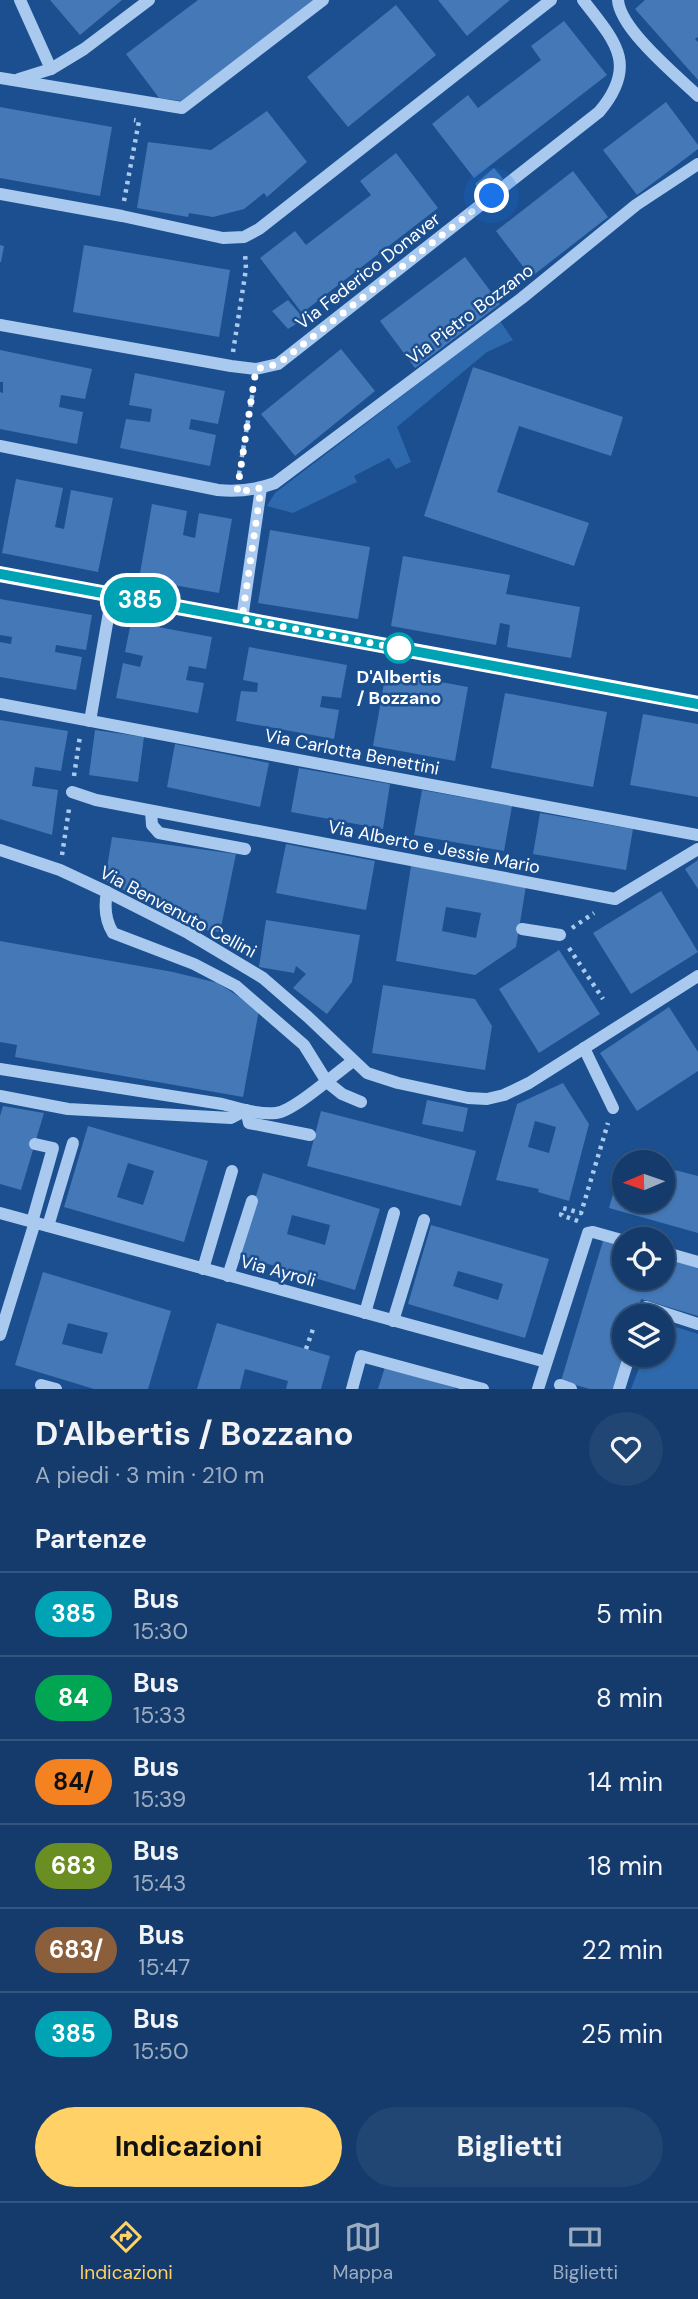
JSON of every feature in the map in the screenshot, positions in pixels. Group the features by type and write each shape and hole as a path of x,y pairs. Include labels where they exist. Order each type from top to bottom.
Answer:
{"street":[{"path":"20,0 51,69"},
{"path":"15,80 51,69 85,49 149,0"},
{"path":"0,78 182,108 323,0"},
{"path":"0,194 223,238 244,237 259,229 551,0"},
{"path":"583,0 611,36 620,56 641,41"},
{"path":"618,0 619,9 641,41 698,96"},
{"name":"Via Federico Donaver","path":"0,325 231,366 256,369 278,364 599,112 612,97 619,79 620,56"},
{"name":"Via Pietro Bozzano","path":"0,446 237,492 261,488 286,475 522,298 636,205 698,164"},
{"path":"242,619 261,488"},
{"path":"0,574 698,704"},
{"path":"90,721 113,595"},
{"name":"Via Carlotta Benettini","path":"0,704 698,835"},
{"name":"Via Alberto e Jessie Mario","path":"72,792 96,800 151,811 615,899"},
{"path":"151,811 152,825 159,833 245,849"},
{"path":"615,899 698,849"},
{"name":"Via Benvenuto Cellini","path":"0,850 60,870 107,892 188,933 263,978 368,1073 398,1083 468,1098 487,1099 504,1095 529,1083 698,976"},
{"path":"107,892 107,924 113,933 194,964 236,986 304,1045 327,1082 342,1094 361,1102"},
{"path":"522,929 561,935"},
{"path":"584,1048 613,1108"},
{"path":"0,1069 278,1113 327,1082 353,1061"},
{"path":"0,1096 68,1109 163,1115 231,1118 246,1110"},
{"path":"246,1110 249,1123 310,1135"},
{"path":"48,1226 73,1143"},
{"path":"0,1335 53,1148 35,1144"},
{"path":"203,1269 232,1171"},
{"path":"228,1276 252,1201"},
{"name":"Via Ayroli","path":"0,1213 546,1362"},
{"path":"365,1313 394,1213"},
{"path":"393,1321 424,1220"},
{"path":"538,1389 588,1233 612,1237"},
{"path":"675,1255 698,1262"},
{"path":"675,1316 698,1324"},
{"path":"352,1389 361,1356 483,1389"},
{"path":"619,1389 626,1367"},
{"path":"41,1385 56,1389"}],"path":[{"path":"122,216 139,121 120,117 123,98"},
{"path":"231,366 246,269 244,237"},
{"path":"237,492 256,369"},
{"path":"603,999 561,935 615,899"},
{"path":"579,1221 561,1215 563,1208 581,1213 613,1108"},
{"path":"306,1349 312,1331"}],"shaded area":[{"path":"500,321 513,340 487,352 397,427 411,462 396,469 389,458 354,476 357,482 293,513 267,506 275,493"},
{"path":"675,1327 698,1334 698,1389 631,1389 639,1367 675,1367"}],"building":[{"path":"50,0 122,0 80,35"},
{"path":"198,0 316,0 181,101 159,98 126,54"},
{"path":"438,0 510,0 467,36"},
{"path":"645,0 698,0 698,37 695,39 698,42 698,80 635,9"},
{"path":"396,5 436,55 348,127 307,77"},
{"path":"564,21 607,75 474,178 432,124 468,95 478,108 541,60 531,46"},
{"path":"666,102 698,145 698,149 637,195 603,150"},
{"path":"0,107 112,127 100,196 0,178"},
{"path":"267,111 307,162 267,197 264,193 244,209 213,217 189,213 188,217 137,208 148,142 211,150"},
{"path":"396,153 438,208 302,313 260,258 295,231 306,245 371,195 360,181"},
{"path":"494,168 503,179 483,195 475,184"},
{"path":"573,171 608,217 531,277 496,231"},
{"path":"0,245 4,246 1,262 0,262"},
{"path":"84,245 230,270 219,337 73,312"},
{"path":"465,257 500,304 415,368 380,321"},
{"path":"288,300 304,319 288,329 272,311"},
{"path":"341,349 375,391 295,456 261,414"},
{"path":"0,350 92,369 85,399 61,395 59,407 83,412 77,444 0,429 0,392 3,393 3,382 0,382"},
{"path":"473,367 623,417 611,456 519,426 497,492 589,523 574,566 424,516"},
{"path":"135,373 225,391 218,424 191,419 189,429 216,435 210,466 120,448 126,419 150,422 152,409 129,405"},
{"path":"16,479 63,488 55,527 64,529 71,490 113,498 98,572 2,553"},
{"path":"152,504 187,511 183,535 195,538 199,513 232,519 219,593 139,579"},
{"path":"270,530 370,547 358,619 258,603"},
{"path":"403,556 510,575 506,594 580,607 571,658 507,647 510,625 500,623 496,645 391,626"},
{"path":"0,599 92,615 86,650 56,645 55,652 82,657 76,690 0,677 0,642 11,644 12,637 0,635"},
{"path":"131,622 212,637 206,669 189,666 186,680 204,683 198,713 116,698 123,663 140,667 143,656 125,652"},
{"path":"249,647 347,665 341,698 322,696 320,707 339,710 334,739 236,721 241,691 257,692 258,683 243,680"},
{"path":"386,672 468,687 455,761 373,746"},
{"path":"505,693 607,712 593,787 491,768"},
{"path":"643,714 698,724 698,797 630,785"},
{"path":"0,720 68,731 61,771 35,767 32,786 58,790 52,835 0,819"},
{"path":"95,730 144,737 138,782 89,775"},
{"path":"175,744 269,763 260,807 167,787"},
{"path":"299,768 390,784 383,829 291,812"},
{"path":"422,790 512,806 504,851 414,835"},
{"path":"540,813 633,829 626,870 533,854"},
{"path":"112,837 236,854 220,932 197,929 105,880"},
{"path":"286,844 375,861 366,910 276,893"},
{"path":"698,860 698,889 685,869"},
{"path":"411,866 526,886 516,947 475,975 396,961","holes":["446,907 481,913 476,938 442,931"]},
{"path":"661,891 698,952 631,994 593,933"},
{"path":"266,920 360,935 352,982 327,1014 293,988 306,974 296,966 294,973 259,967"},
{"path":"0,941 173,972 218,983 259,1010 243,1097 15,1057 17,1045 0,1042"},
{"path":"559,950 600,1014 539,1053 499,989"},
{"path":"383,985 475,999 492,1026 485,1070 372,1053"},
{"path":"669,1007 698,1052 698,1071 637,1111 600,1053"},
{"path":"563,1083 589,1124 569,1201 538,1192 539,1189 496,1180 517,1104","holes":["535,1121 556,1127 549,1153 528,1147"]},
{"path":"427,1100 468,1108 463,1132 422,1124"},
{"path":"3,1106 44,1113 21,1190 0,1184 0,1116"},
{"path":"321,1111 476,1151 461,1206 307,1166"},
{"path":"88,1126 208,1161 184,1242 64,1207","holes":["128,1163 154,1171 143,1205 117,1197"]},
{"path":"676,1170 698,1176 698,1233 627,1213 676,1213"},
{"path":"263,1173 380,1209 355,1290 238,1255","holes":["292,1215 330,1225 325,1245 287,1234"]},
{"path":"431,1225 549,1259 525,1338 408,1304","holes":["458,1271 503,1284 498,1300 453,1286"]},
{"path":"603,1241 612,1243 612,1290 675,1290 675,1261 698,1268 698,1316 675,1309 675,1304 658,1304 641,1299 640,1304 612,1304 612,1367 620,1367 613,1389 590,1389 561,1381"},
{"path":"43,1272 171,1311 148,1389 94,1389 15,1365","holes":["68,1323 108,1333 102,1354 62,1344"]},
{"path":"217,1323 330,1356 321,1389 286,1389 288,1381 245,1369 240,1389 197,1389"},
{"path":"385,1367 455,1388 455,1389 378,1389"}],"bus line":[{"name":"385","path":"0,574 698,704"}],"place":[{"name":"D'Albertis / Bozzano","path":"399,648"}],"route":[{"path":"399,648 403,649 242,619 261,488 237,492 256,369 278,364 492,196"}]}
